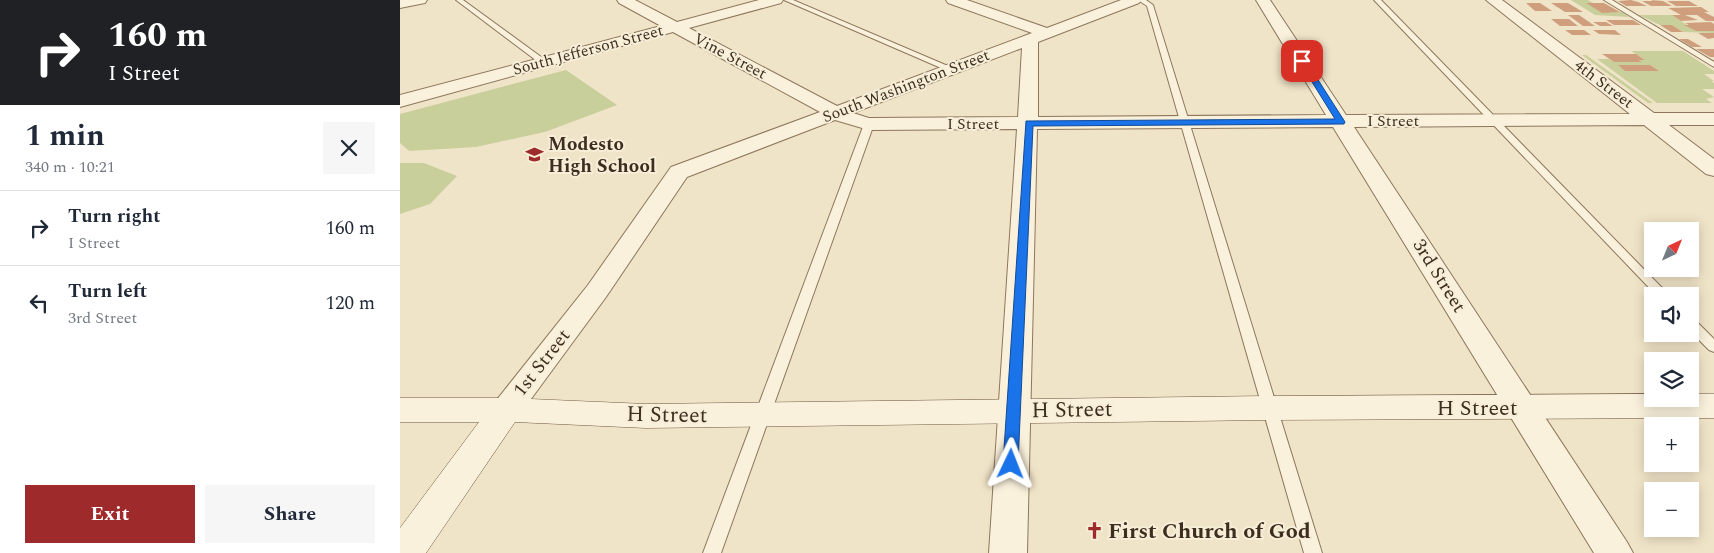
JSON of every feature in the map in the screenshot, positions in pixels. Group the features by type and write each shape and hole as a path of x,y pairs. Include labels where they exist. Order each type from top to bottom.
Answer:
{"main road":[{"name":"H Street","path":"400,410 506,410 646,416 1012,410 1714,406"},
{"name":"1st Street","path":"404,553 506,410"}],"street":[{"path":"400,4 420,0"},
{"name":"Vine Street","path":"624,0 835,112"},
{"name":"South Jefferson Street","path":"400,101 776,0"},
{"path":"953,0 1038,36 1029,123 1012,410 1008,553"},
{"name":"3rd Street","path":"1263,0 1614,553"},
{"name":"4th Street","path":"1493,0 1714,169"},
{"name":"South Washington Street","path":"679,172 1130,1"},
{"name":"I Street","path":"835,112 850,119 869,124 1714,120"},
{"name":"1st Street","path":"506,410 597,292 679,172"}],"lane":[{"path":"459,0 544,62"},
{"path":"787,0 951,69"},
{"path":"1377,0 1655,287"},
{"path":"1607,0 1714,65"},
{"path":"1130,1 1150,5 1268,408 1313,553"},
{"path":"712,553 869,124"},
{"path":"1699,332 1714,347"}],"green space":[{"path":"1571,0 1588,0 1593,3 1587,3 1602,12 1622,12 1629,17 1595,15"},
{"path":"1639,15 1672,15 1696,31 1714,31 1714,33 1683,32 1672,25 1660,25"},
{"path":"1631,51 1683,51 1714,71 1714,74 1704,74 1714,81 1711,81 1714,83 1714,89 1702,89 1714,97 1706,99 1712,103 1657,103 1597,59 1609,59 1614,62 1640,62 1638,60 1644,59"},
{"path":"1582,55 1586,55 1653,103 1648,103"},
{"path":"566,70 617,105 545,132 476,147 409,151 400,143 400,114"},
{"path":"400,163 424,163 457,176 430,204 400,214"}],"building":[{"path":"1631,0 1647,6 1626,6 1618,1"},
{"path":"1651,0 1663,1 1672,6 1651,6 1642,1 1653,1"},
{"path":"1667,1 1689,1 1698,6 1676,6"},
{"path":"1526,3 1540,3 1552,11 1535,11"},
{"path":"1551,3 1568,3 1583,12 1565,12"},
{"path":"1586,3 1604,3 1620,12 1602,13"},
{"path":"1701,7 1709,12 1704,12 1714,17 1714,21 1706,21 1697,15 1685,15 1698,20 1681,21 1672,15 1681,15 1668,8"},
{"path":"1568,15 1579,15 1595,26 1583,26"},
{"path":"1551,19 1569,19 1578,26 1560,26"},
{"path":"1606,20 1633,20 1641,25 1614,25"},
{"path":"1593,22 1606,22 1613,26 1600,26"},
{"path":"1711,22 1714,24 1714,31 1696,31 1684,25 1689,25 1685,23"},
{"path":"1660,25 1672,25 1683,32 1671,32"},
{"path":"1565,30 1584,30 1591,35 1572,35"},
{"path":"1593,30 1615,30 1621,35 1599,34"},
{"path":"1698,33 1714,33 1714,38 1708,39"},
{"path":"1679,39 1688,39 1702,47 1692,47"},
{"path":"1696,49 1714,49 1714,57 1710,57"},
{"path":"1602,54 1636,54 1645,60 1638,60 1642,62 1614,62"},
{"path":"1618,65 1650,65 1659,71 1625,71"}],"place":[{"name":"Modesto High School","path":"534,155"},
{"name":"First Church of God","path":"1094,531"}],"route":[{"path":"1011,464 1012,410 1029,123 1341,122 1302,61"}]}
